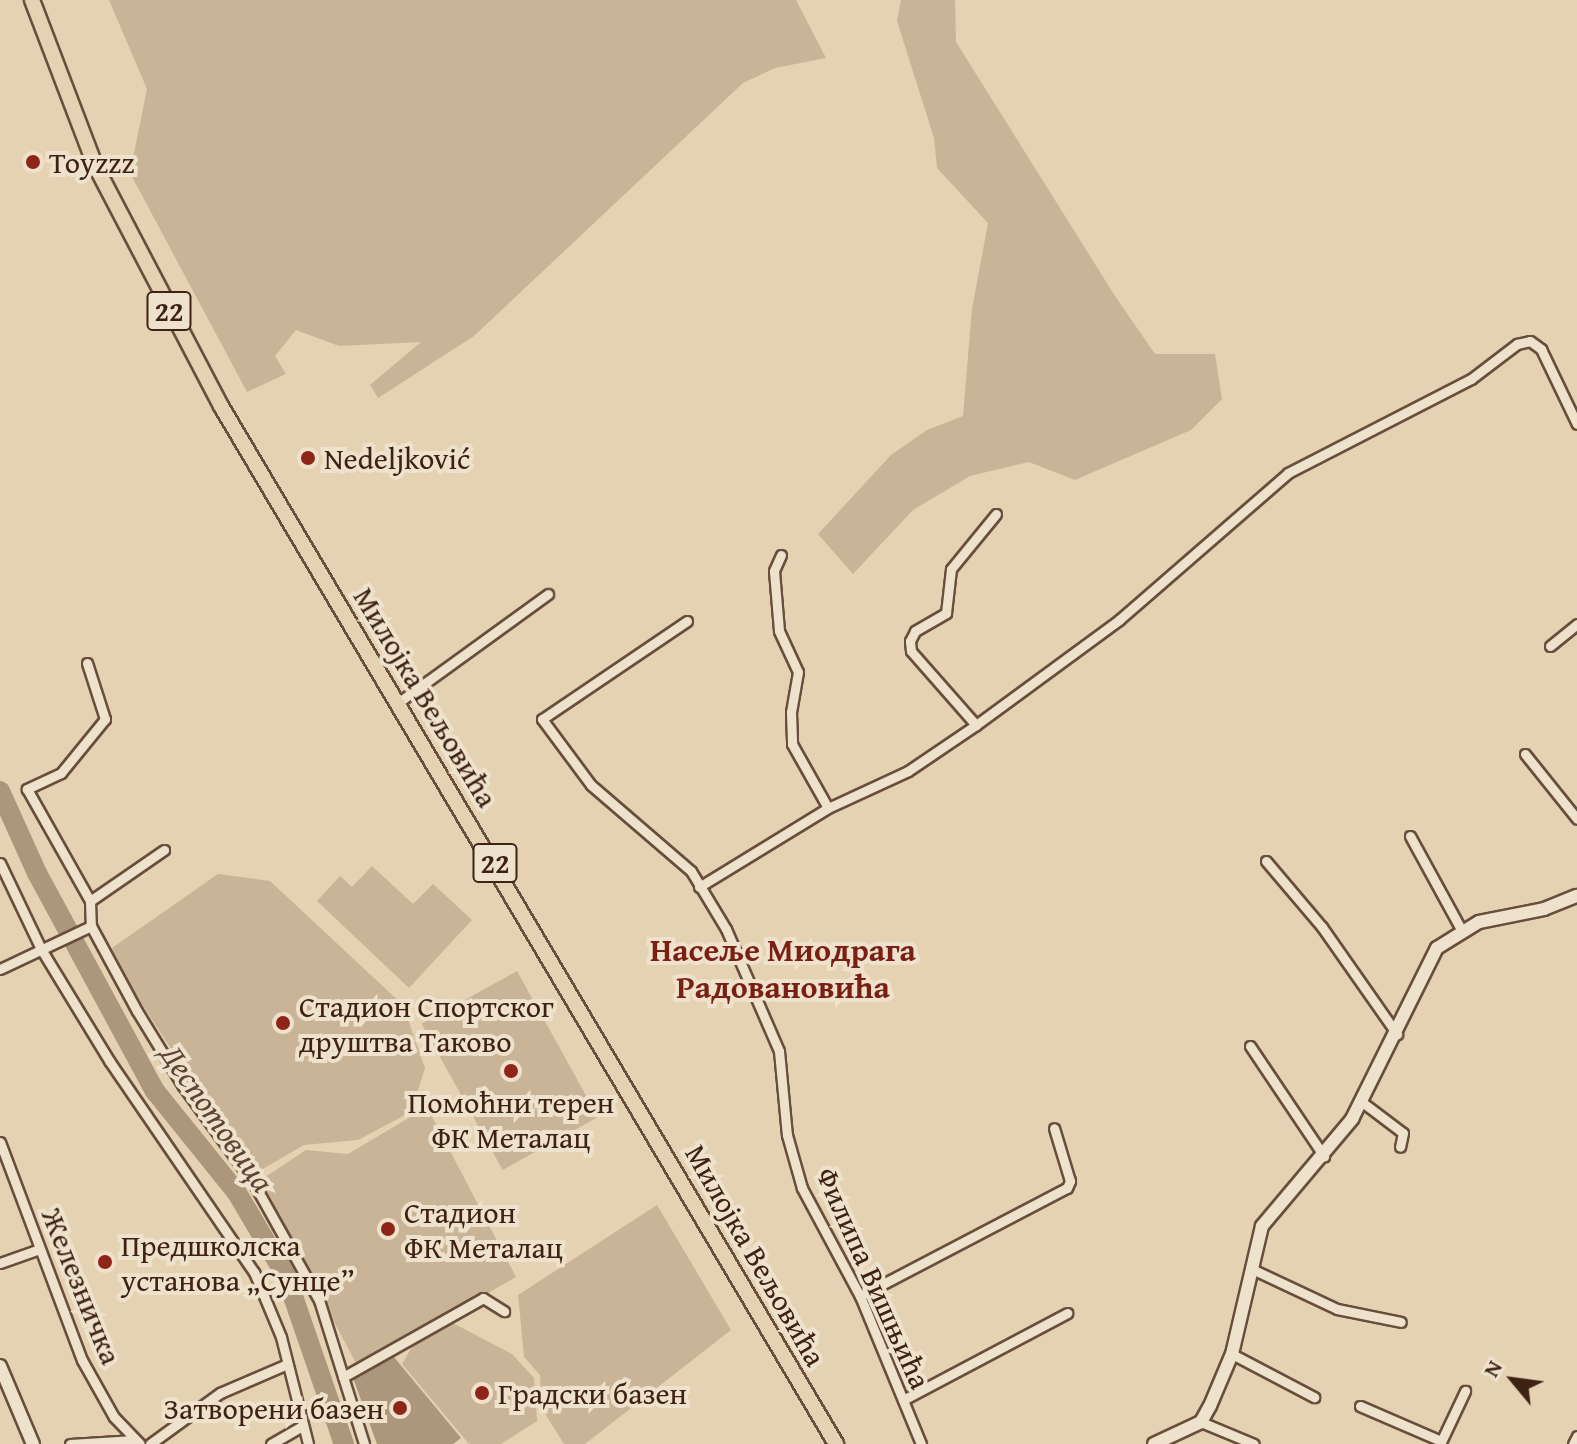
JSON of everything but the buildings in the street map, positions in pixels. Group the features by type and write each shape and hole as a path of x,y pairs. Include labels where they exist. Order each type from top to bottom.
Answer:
{"main road":[{"name":"Милојка Вељовића","path":"32,0 88,149 155,286 229,420 399,702 836,1444"}],"street":[{"path":"699,887 828,808 908,771 976,725 1119,620 1288,473 1471,379 1524,341 1541,349 1577,424"},
{"path":"976,725 911,651 910,641 915,631 946,613 951,569 996,514"},
{"path":"781,555 774,571 779,631 798,672 791,712 792,744 828,808"},
{"path":"399,702 548,594"},
{"name":"Филипа Вишњића","path":"687,621 542,719 591,785 691,871 726,929 779,1051 787,1135 802,1188 860,1296 921,1444"},
{"path":"1550,646 1577,624"},
{"path":"87,663 105,719 61,773 27,789 90,901 87,928 183,1086 260,1195 319,1300 364,1444"},
{"path":"1525,754 1577,819"},
{"path":"1410,836 1461,929"},
{"path":"90,901 164,850"},
{"path":"1266,861 1322,927 1397,1034"},
{"path":"0,863 41,949 173,1159 254,1272 287,1364 308,1444"},
{"path":"1154,1444 1201,1422 1232,1354 1262,1226 1324,1156 1362,1102 1437,948 1461,929 1577,896"},
{"path":"0,969 87,928"},
{"path":"1250,1046 1324,1156"},
{"path":"1362,1102 1403,1133 1400,1147"},
{"path":"860,1296 1067,1188 1070,1181 1054,1128"},
{"name":"Железничка","path":"0,1142 82,1360 101,1396 137,1442"},
{"path":"0,1263 40,1249"},
{"path":"1252,1269 1337,1309 1401,1322"},
{"path":"343,1377 483,1298 504,1311"},
{"path":"903,1400 1067,1313"},
{"path":"1232,1354 1314,1397"},
{"path":"150,1444 220,1393 287,1364"},
{"path":"0,1366 33,1444"},
{"path":"1360,1406 1440,1442 1465,1391"},
{"path":"1201,1422 1254,1444"},
{"path":"271,1444 302,1426"},
{"path":"1573,1444 1577,1436"},
{"path":"70,1444 137,1442"}],"shaded area":[{"path":"109,0 796,0 826,58 775,68 743,83 474,336 378,398 370,385 421,342 339,346 296,330 275,356 286,374 247,392 130,173 147,89"},
{"path":"901,0 955,0 956,42 1115,296 1155,354 1215,354 1222,399 1191,430 1075,480 1029,462 970,476 913,510 853,574 818,534 891,455 927,430 963,416 972,309 988,223 937,168 934,138 897,21"},
{"path":"372,866 413,904 433,884 472,920 409,988 317,901 340,876 352,887"},
{"name":"Стадион Спортског друштва Таково","path":"218,874 270,881 403,1005 425,1068 411,1112 358,1140 304,1145 261,1170 236,1136 229,1137 126,980 112,948"},
{"name":"Помоћни терен ФК Металац","path":"517,971 598,1117 503,1170 422,1024"},
{"name":"Стадион ФК Металац","path":"427,1107 516,1277 358,1367 259,1181 306,1150 348,1154"},
{"path":"657,1205 731,1330 585,1444 564,1444 542,1409 540,1375 524,1357 518,1295"},
{"name":"Градски базен","path":"447,1320 512,1354 534,1378 537,1421 501,1444 469,1444 402,1364 420,1333"},
{"name":"Затворени базен","path":"394,1357 461,1438 453,1444 377,1444 353,1378"}],"waterway":[{"name":"Деспотовица","path":"0,791 37,873 155,1091 237,1193 286,1276 344,1444"}],"place":[{"name":"Toyzzz","path":"33,162"},
{"name":"Nedeljković","path":"308,458"},
{"name":"Стадион Спортског друштва Таково","path":"283,1023"},
{"name":"Помоћни терен ФК Металац","path":"511,1071"},
{"name":"Стадион ФК Металац","path":"388,1229"},
{"name":"Предшколска установа „Сунце”","path":"105,1262"},
{"name":"Градски базен","path":"482,1393"},
{"name":"Затворени базен","path":"400,1408"}],"district":[{"name":"Насеље Миодрага Радовановића","path":"783,970"}]}
